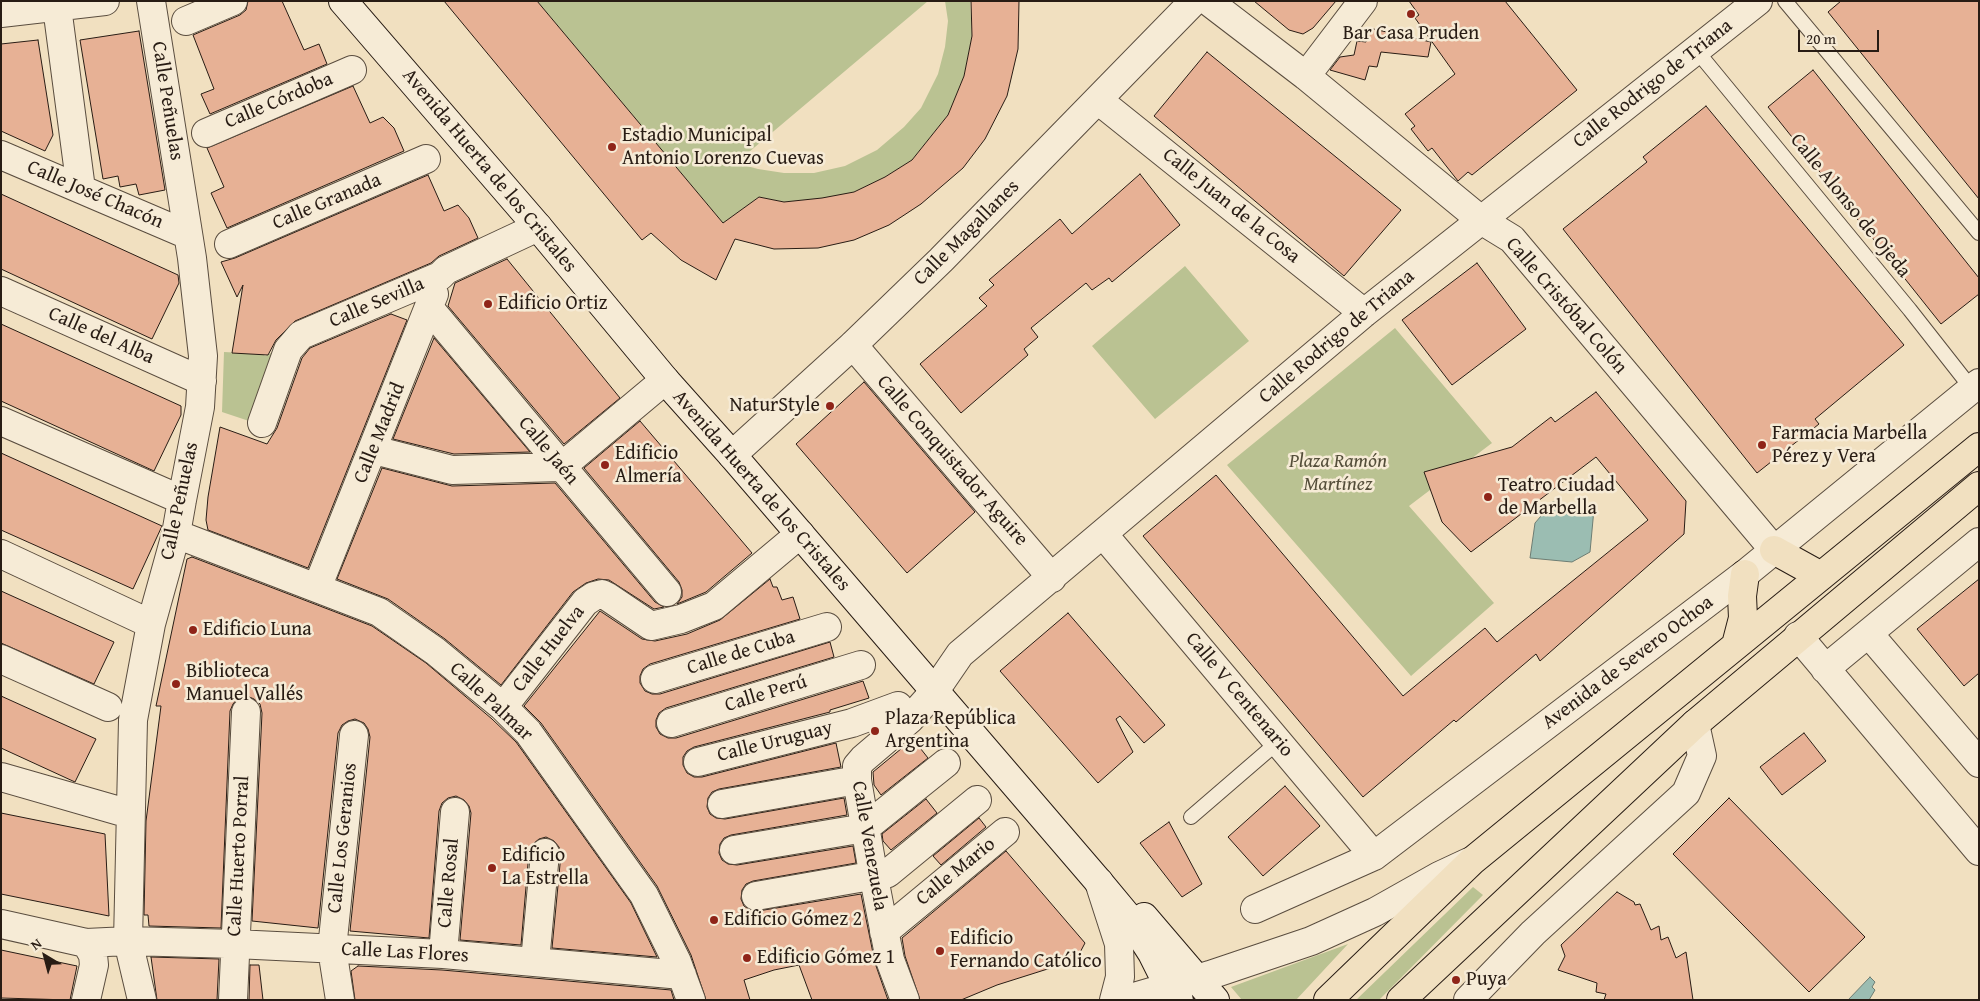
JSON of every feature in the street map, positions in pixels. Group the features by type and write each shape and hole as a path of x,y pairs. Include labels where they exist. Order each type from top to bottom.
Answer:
{"main road":[{"path":"1328,1000 1472,860 1979,447"},
{"path":"1401,1000 1695,724 1979,486"},
{"path":"1774,550 1821,576"},
{"path":"1736,646 1743,618 1742,596 1745,574"}],"street":[{"path":"1,13 105,1"},
{"name":"Calle Peñuelas","path":"142,1000 128,941 134,720 151,624 176,534 200,407 203,356 188,235 151,1"},
{"path":"186,21 233,1"},
{"name":"Avenida Huerta de los Cristales","path":"344,1 538,227 664,380 732,455 934,692 1098,880 1132,922 1174,993"},
{"name":"Calle Magallanes","path":"732,455 853,345 941,260 1194,1"},
{"name":"Calle Cristóbal Colón","path":"1208,1 1306,76 1481,220 1512,240 1774,550"},
{"path":"1306,76 1363,1"},
{"name":"Calle Rodrigo de Triana","path":"934,692 960,654 1364,312 1758,1"},
{"path":"57,7 81,189"},
{"name":"Calle Córdoba","path":"206,133 352,70"},
{"name":"Calle Juan de la Cosa","path":"1098,100 1364,312"},
{"name":"Calle José Chacón","path":"1,155 188,235"},
{"name":"Calle Granada","path":"229,244 426,159"},
{"name":"Calle Sevilla","path":"262,423 288,350 301,336 440,276 446,270 538,227"},
{"name":"Calle Madrid","path":"317,588 430,309 440,276"},
{"name":"Calle del Alba","path":"1,291 202,381"},
{"name":"Calle Jaén","path":"430,309 667,592"},
{"name":"Calle Conquistador Aguire","path":"853,345 1052,578"},
{"path":"374,450 452,470 561,467 664,380"},
{"name":"Avenida de Severo Ochoa","path":"1255,909 1374,856 1745,574 1975,386"},
{"path":"1,421 182,500"},
{"name":"Calle Palmar","path":"176,534 379,612 405,628 503,708 528,732 644,895 687,987"},
{"name":"Calle Huelva","path":"503,708 586,602 594,596 602,594 652,626 659,626 714,606 800,534"},
{"name":"Calle V Centenario","path":"1103,534 1374,856"},
{"path":"1825,669 1979,542"},
{"path":"1,554 151,624"},
{"name":"Calle de Cuba","path":"655,679 827,627"},
{"path":"1869,634 1979,764"},
{"path":"1798,636 1979,851"},
{"path":"1,659 108,707"},
{"name":"Calle Perú","path":"671,723 861,665"},
{"name":"Calle Venezuela","path":"905,1000 890,960 874,878 853,829 857,766 862,759 910,719 934,692"},
{"name":"Calle Uruguay","path":"698,762 852,723 898,706"},
{"name":"Calle Huerto Porral","path":"233,1000 246,712"},
{"path":"1468,1000 1532,933 1686,793 1702,756 1695,724"},
{"name":"Calle Los Geranios","path":"340,1000 332,949 354,735"},
{"path":"734,850 853,829 888,810 946,763"},
{"path":"1,777 130,814"},
{"path":"722,804 857,780"},
{"path":"770,900 865,876 874,878 888,873 977,800"},
{"name":"Calle Rosal","path":"443,954 455,812"},
{"name":"Calle Mario","path":"884,932 1005,832"},
{"path":"535,962 544,853"},
{"path":"1124,1000 1174,993 1198,978 1258,960 1341,928 1472,860"},
{"path":"1098,880 1132,904 1198,978 1215,1000"},
{"path":"1098,880 1120,944 1120,977 1114,1000"},
{"name":"Calle Las Flores","path":"1,924 86,943 128,941 235,944 443,954 535,962 687,987"},
{"path":"86,943 93,956 94,964 86,1000"}],"lane":[{"path":"1785,1 1979,233"},
{"name":"Calle Alonso de Ojeda","path":"1696,50 1975,386"},
{"path":"1191,817 1278,742"}],"green space":[{"path":"537,1 928,1 736,163 784,173 814,173 845,166 877,150 904,127 921,108 938,74 945,47 948,21 945,1 970,1 972,36 964,76 948,115 912,160 885,177 854,192 822,199 784,202 759,197 723,223"},
{"path":"1185,266 1249,341 1155,419 1092,346"},
{"name":"Plaza Ramón Martínez","path":"1395,328 1492,443 1409,506 1494,603 1411,676 1227,465"},
{"path":"279,349 249,421 222,412 224,352 263,354 265,356"},
{"path":"1473,887 1483,895 1379,1000 1356,1000"},
{"path":"1348,944 1296,1000 1242,1000 1231,987"}],"water":[{"path":"1553,502 1594,509 1590,552 1572,562 1530,558 1535,523"},
{"path":"1870,977 1875,982 1872,987 1875,990 1869,1000 1848,1000"}],"building":[{"path":"248,1 282,1 304,50 319,44 327,64 210,114 201,94 214,89 193,35 240,15 246,10"},
{"name":"Estadio Municipal Antonio Lorenzo Cuevas","path":"444,1 537,1 723,223 759,197 784,202 854,192 885,177 912,160 948,115 964,76 972,36 971,1 1019,1 1018,49 1007,96 985,139 963,168 921,204 889,225 854,240 818,248 774,249 735,239 716,280 681,260 651,233 642,240"},
{"path":"1254,1 1336,1 1313,28 1303,34 1289,30"},
{"path":"1409,1 1505,1 1577,90 1472,175 1468,172 1458,181 1432,148 1428,151 1411,129 1415,126 1405,114 1455,74 1415,18 1419,15"},
{"path":"1841,1 1979,1 1979,199 1828,12"},
{"path":"1369,28 1431,42 1428,57 1381,52 1377,67 1369,66 1365,80 1330,70 1340,57 1354,55 1357,41 1366,42"},
{"path":"139,31 165,190 139,195 136,184 120,187 118,176 103,179 80,40"},
{"path":"38,40 53,135 45,151 1,131 1,44"},
{"path":"1207,52 1401,210 1344,276 1154,116"},
{"path":"1813,70 1979,278 1979,294 1941,324 1768,107"},
{"path":"353,86 370,123 383,117 394,128 404,151 227,228 211,193 224,187 207,148"},
{"path":"1706,106 1904,345 1815,419 1819,424 1757,473 1563,229 1647,162 1643,157"},
{"path":"1140,174 1180,225 1112,282 1109,278 1092,290 1086,283 1031,328 1038,337 1024,349 1028,355 961,413 920,364 987,306 979,298 994,285 989,280 1060,219 1072,234"},
{"path":"428,175 444,211 458,205 469,218 478,238 439,256 431,263 295,321 276,340 268,355 232,353 243,285 237,297 221,262 235,258"},
{"path":"1,194 178,275 179,283 152,339 1,269"},
{"path":"507,259 620,398 564,444 448,306 455,283"},
{"path":"1477,263 1526,329 1452,385 1402,320"},
{"path":"391,314 407,320 308,568 208,530 206,520 208,497 220,427 267,444 277,428 302,358 310,348"},
{"path":"1,324 181,406 181,415 154,471 1,401"},
{"path":"434,338 530,452 454,454 393,439"},
{"path":"864,382 975,512 907,573 796,444"},
{"path":"1596,392 1686,501 1684,534 1540,661 1536,654 1363,797 1143,536 1216,475 1403,696 1485,628 1497,642 1648,520 1596,457 1471,552 1442,522 1424,472 1512,447 1551,417 1555,422"},
{"path":"640,421 752,553 706,592 677,604 682,597 679,582 584,468"},
{"path":"1,453 162,526 133,589 1,530"},
{"path":"382,468 452,486 555,483 655,602 664,607 654,609 609,580 598,579 586,583 573,592 501,685 445,639 388,599 337,579"},
{"path":"192,557 372,626 426,663 492,719 516,742 631,903 657,957 552,948 561,854 559,847 554,841 546,837 539,839 533,844 529,852 521,945 460,940 471,813 469,806 464,800 456,796 448,798 442,803 439,811 429,938 350,931 370,737 364,723 355,719 342,725 338,733 318,928 252,921 262,713 260,704 247,696 238,698 230,711 221,928 149,926 148,915 144,915 146,821 161,706 156,706 187,559"},
{"path":"770,579 773,587 777,587 782,600 793,597 800,619 650,664 643,669 640,683 645,691 652,694 660,694 830,642 834,657 666,708 659,713 656,727 660,734 668,738 676,738 863,681 869,698 830,710 830,712 694,747 687,751 683,757 683,765 687,773 694,777 702,777 836,743 841,767 719,789 712,792 708,798 707,807 710,814 716,818 725,819 844,798 847,815 731,835 724,838 720,844 719,853 722,860 728,864 737,865 853,846 856,863 753,881 746,884 742,890 741,899 744,906 750,910 758,911 861,894 875,963 888,1000 812,1000 799,965 774,970 744,980 750,1000 706,1000 691,955 657,886 541,723 524,706 600,611 642,639 655,641 687,634 720,620"},
{"path":"1979,579 1979,673 1964,686 1917,629"},
{"path":"1,591 114,642 94,684 1,643"},
{"path":"1068,613 1165,725 1144,743 1120,716 1116,719 1133,752 1098,783 1000,671"},
{"path":"1,696 96,739 75,782 1,748"},
{"path":"1804,733 1826,761 1782,795 1760,767"},
{"path":"913,739 928,758 881,795 874,785 873,772"},
{"path":"1285,786 1320,826 1263,876 1228,837"},
{"path":"1729,798 1865,937 1809,992 1673,854"},
{"path":"926,799 937,813 891,850 883,841 882,834"},
{"path":"1,813 105,834 109,916 1,894"},
{"path":"979,818 986,827 941,865 933,856"},
{"path":"1169,822 1202,884 1182,897 1140,843"},
{"path":"1006,851 1085,943 1076,960 997,985 961,1000 920,1000 905,956 902,938"},
{"path":"1617,892 1634,902 1635,905 1640,904 1651,930 1659,926 1661,940 1668,937 1676,958 1686,952 1693,1000 1604,1000 1606,994 1596,992 1597,983 1558,970 1565,956 1561,945"},
{"path":"1,950 77,966 70,1000 1,998"},
{"path":"151,957 219,959 217,1000 157,1000"},
{"path":"250,965 259,965 263,1000 249,1000"},
{"path":"358,966 442,970 671,990 674,1000 355,1000 351,971"}],"place":[{"name":"Bar Casa Pruden","path":"1411,14"},
{"name":"Estadio Municipal Antonio Lorenzo Cuevas","path":"612,147"},
{"name":"Edificio Ortiz","path":"488,304"},
{"name":"NaturStyle","path":"830,406"},
{"name":"Farmacia Marbella Pérez y Vera","path":"1762,445"},
{"name":"Edificio Almería","path":"605,465"},
{"name":"Teatro Ciudad de Marbella","path":"1488,497"},
{"name":"Edificio Luna","path":"193,630"},
{"name":"Biblioteca Manuel Vallés","path":"176,684"},
{"name":"Plaza República Argentina","path":"875,731"},
{"name":"Edificio La Estrella","path":"492,868"},
{"name":"Edificio Gómez 2","path":"714,920"},
{"name":"Edificio Fernando Católico","path":"940,951"},
{"name":"Edificio Gómez 1","path":"747,958"},
{"name":"Puya","path":"1456,980"}]}
